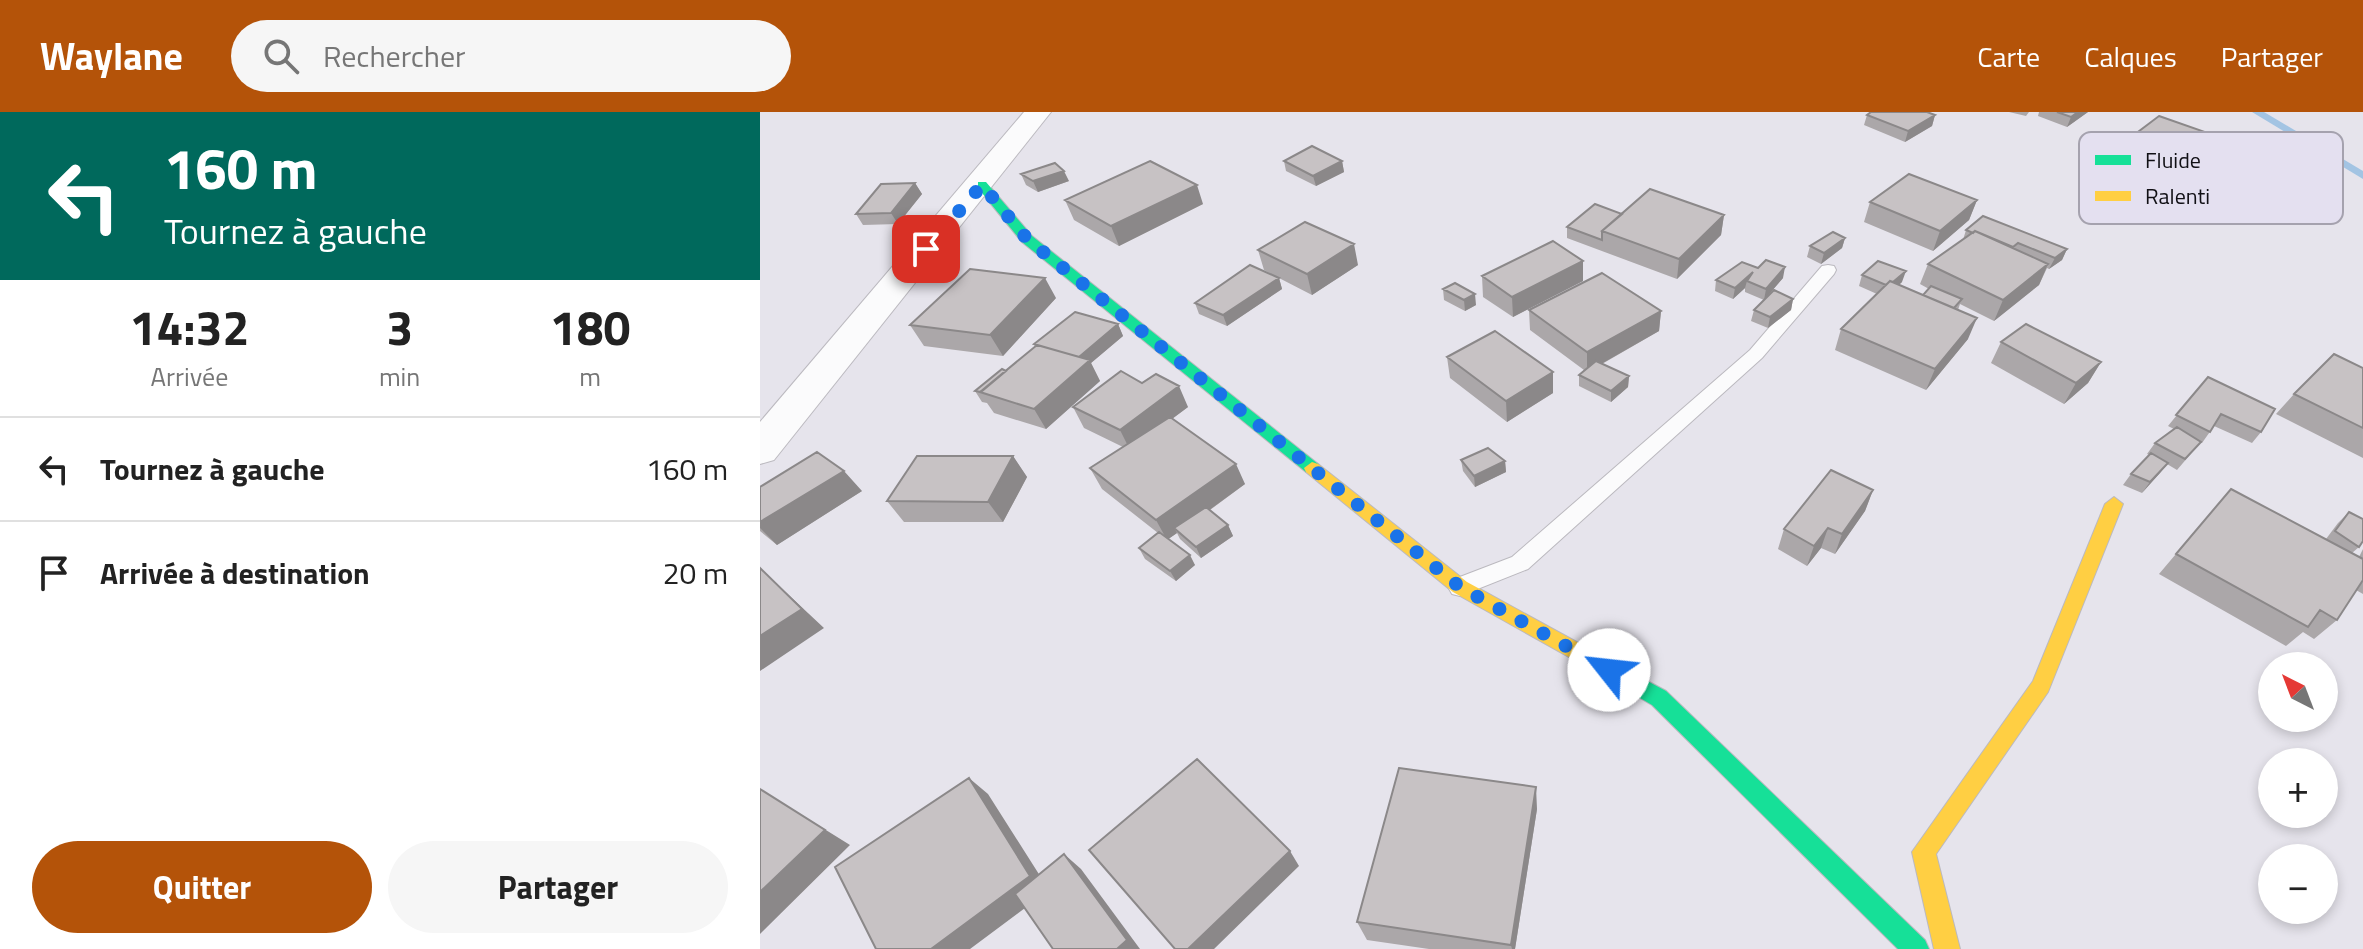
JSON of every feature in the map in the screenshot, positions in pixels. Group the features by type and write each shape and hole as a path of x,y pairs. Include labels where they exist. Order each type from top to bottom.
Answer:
{"street":[{"path":"760,450 814,378 982,185 1038,112"},
{"path":"982,185 1027,239 1460,587 1659,698 1916,949"},
{"path":"1947,949 1924,852 2041,686 2114,504"}],"lane":[{"path":"1460,587 1520,563 1756,354 1828,270"}],"building":[{"path":"1871,112 1927,112 1935,115 1908,131 1867,115"},
{"path":"2057,112 2078,112 2071,117"},
{"path":"2159,116 2205,132 2138,132"},
{"path":"1312,146 1342,161 1313,176 1284,161"},
{"path":"1150,161 1197,185 1111,226 1065,200"},
{"path":"1055,163 1064,171 1033,181 1021,174"},
{"path":"1909,174 1977,200 1940,231 1870,202"},
{"path":"915,183 891,213 856,214 881,184"},
{"path":"1650,189 1724,215 1679,259 1602,231"},
{"path":"1595,204 1622,214 1602,231 1602,240 1567,227"},
{"path":"1983,216 2067,249 2055,258 2018,243 2013,247 1966,230"},
{"path":"1305,222 1354,244 1307,274 1258,250"},
{"path":"1975,231 2048,264 2003,300 1928,264"},
{"path":"1833,232 1845,238 1824,253 1810,246"},
{"path":"1553,241 1583,261 1512,297 1482,276"},
{"path":"1766,260 1785,267 1766,289 1747,281 1753,272 1735,288 1716,280 1742,262 1758,268"},
{"path":"1878,261 1906,271 1886,285 1862,275"},
{"path":"1250,265 1279,278 1223,315 1195,303"},
{"path":"970,269 1045,278 990,335 910,325"},
{"path":"1602,273 1661,311 1587,352 1529,310"},
{"path":"1890,281 1977,318 1935,369 1841,329"},
{"path":"1455,283 1475,294 1464,300 1443,289"},
{"path":"1931,286 1962,299 1954,308 1923,295"},
{"path":"1774,290 1793,299 1770,317 1754,310"},
{"path":"1075,312 1118,324 1079,357 1034,344"},
{"path":"2026,324 2101,362 2076,383 2001,342"},
{"path":"1495,331 1553,372 1506,401 1447,357"},
{"path":"1037,345 1090,360 1034,409 980,392"},
{"path":"2334,354 2363,368 2363,428 2294,394"},
{"path":"1596,361 1629,376 1611,391 1579,375"},
{"path":"1002,369 1006,371 981,392 975,391"},
{"path":"1121,371 1142,383 1156,374 1179,386 1120,430 1073,407"},
{"path":"2208,377 2275,409 2261,432 2221,414 2210,432 2176,415"},
{"path":"1170,417 1236,464 1156,520 1090,468"},
{"path":"2177,427 2201,442 2185,459 2155,443"},
{"path":"1488,448 1505,461 1474,476 1461,460"},
{"path":"817,452 844,471 760,522 760,487"},
{"path":"2151,453 2168,463 2150,482 2131,474"},
{"path":"917,456 1013,456 988,502 887,501"},
{"path":"1831,470 1873,490 1842,534 1828,528 1814,546 1784,529"},
{"path":"2231,489 2363,559 2363,580 2337,620 2320,610 2308,627 2176,554"},
{"path":"1206,507 1228,525 1196,547 1174,528"},
{"path":"2349,512 2363,519 2363,541 2359,547 2335,531"},
{"path":"1159,532 1190,555 1170,571 1139,548"},
{"path":"760,568 802,609 760,636"},
{"path":"1197,759 1290,851 1188,949 1175,949 1089,850"},
{"path":"1399,768 1536,787 1511,945 1357,922"},
{"path":"969,778 1030,876 931,949 876,949 835,867"},
{"path":"760,789 825,830 760,892"},
{"path":"1064,854 1127,940 1117,949 1053,949 1015,894"}],"waterway":[{"path":"2257,112 2290,132"},
{"path":"2343,164 2363,176"}],"traffic: fast":[{"path":"982,185 1027,239 1312,468"},
{"path":"1608,669 1659,698 1916,949"}],"traffic: slow":[{"path":"1312,468 1460,587 1608,669"},
{"path":"1947,949 1924,852 2041,686 2114,504"}],"route":[{"path":"926,249 982,185 1027,239 1460,587 1609,670"}]}
